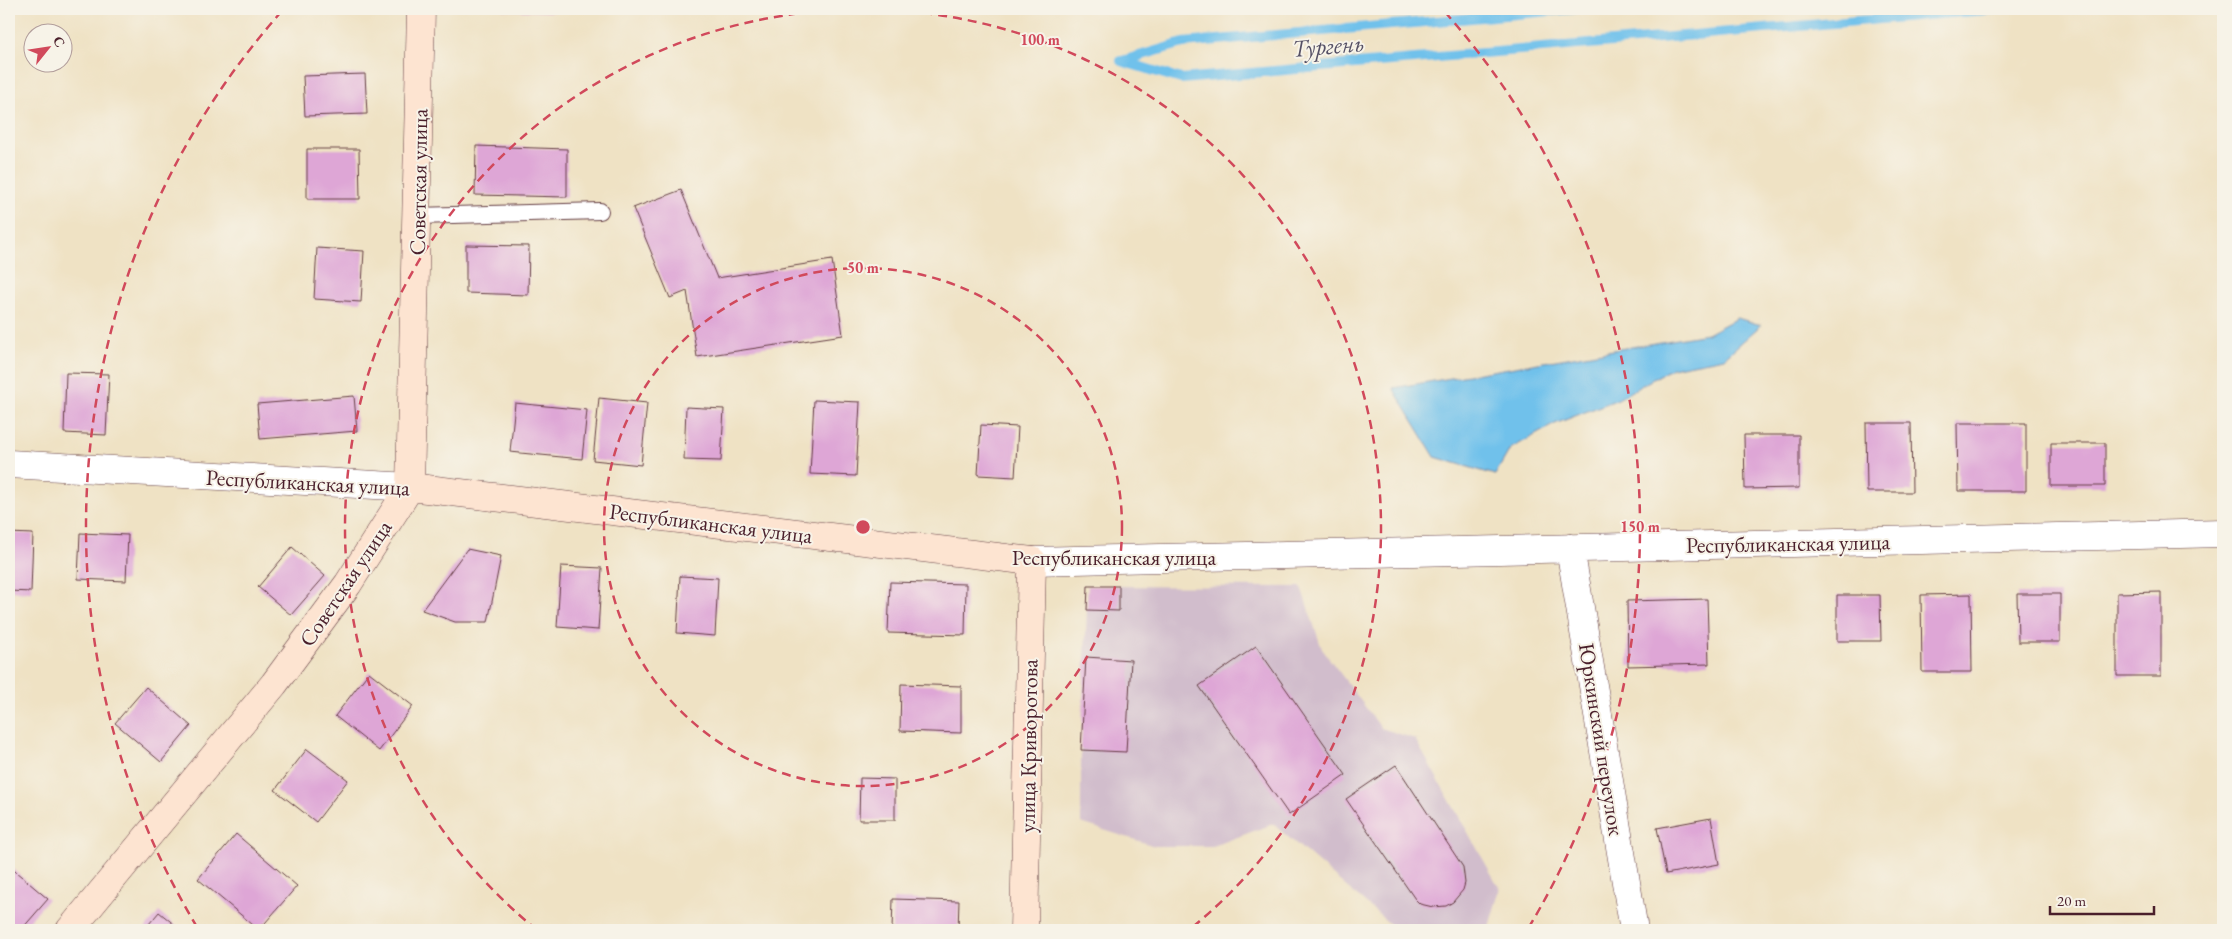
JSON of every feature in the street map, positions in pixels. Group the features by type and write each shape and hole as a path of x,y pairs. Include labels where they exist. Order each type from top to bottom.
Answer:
{"street":[{"name":"Советская улица","path":"70,930 274,684 348,584 410,487 418,216 421,9"},
{"name":"Республиканская улица","path":"9,464 410,487 1032,561 2223,533"},
{"name":"Юркинский переулок","path":"1570,548 1634,930"},
{"name":"улица Криворотова","path":"1024,930 1032,561"}],"lane":[{"path":"418,216 600,211"}],"shaded area":[{"path":"1088,586 1301,587 1322,649 1381,728 1415,739 1500,889 1488,930 1411,930 1391,925 1273,824 1213,846 1155,846 1081,823 1081,750"}],"water":[{"path":"1737,318 1761,325 1724,358 1672,368 1618,399 1555,424 1510,449 1495,475 1435,457 1393,388 1707,334"}],"building":[{"path":"554,9 554,12 502,10"},
{"path":"365,74 367,114 305,116 303,76"},
{"path":"476,146 567,149 567,197 475,195"},
{"path":"307,149 359,149 360,199 307,199"},
{"path":"681,190 717,278 832,260 843,335 697,357 687,291 670,298 633,208"},
{"path":"466,245 529,246 528,295 466,293"},
{"path":"317,248 364,251 361,302 314,299"},
{"path":"66,373 109,374 106,435 64,433"},
{"path":"354,396 357,431 260,439 257,404"},
{"path":"599,398 647,403 641,465 593,460"},
{"path":"814,400 860,402 856,476 810,474"},
{"path":"515,403 587,410 582,459 510,452"},
{"path":"686,407 724,409 721,461 684,460"},
{"path":"1866,423 1911,423 1912,492 1867,492"},
{"path":"1957,423 2026,423 2026,491 1958,491"},
{"path":"981,425 1018,427 1015,477 978,475"},
{"path":"1744,435 1799,435 1799,488 1745,489"},
{"path":"2051,443 2105,443 2105,486 2051,486"},
{"path":"9,533 33,534 31,592 9,591"},
{"path":"80,533 128,535 126,581 78,579"},
{"path":"292,547 325,576 291,615 258,587"},
{"path":"467,549 501,556 488,622 455,622 422,610"},
{"path":"561,566 602,568 598,630 557,627"},
{"path":"680,576 718,578 715,636 677,633"},
{"path":"890,582 966,584 965,635 888,633"},
{"path":"1088,586 1119,586 1119,611 1087,610"},
{"path":"2161,592 2161,676 2117,676 2117,593"},
{"path":"1971,594 1972,672 1922,672 1921,595"},
{"path":"2017,594 2060,594 2060,642 2018,642"},
{"path":"1837,595 1880,595 1881,641 1837,641"},
{"path":"1707,599 1709,664 1628,666 1627,601"},
{"path":"1256,646 1346,775 1289,815 1199,686"},
{"path":"1086,657 1131,660 1126,752 1081,750"},
{"path":"369,672 413,706 379,751 335,716"},
{"path":"901,684 961,686 961,733 900,731"},
{"path":"146,687 191,726 161,762 115,723"},
{"path":"307,749 348,780 316,822 275,790"},
{"path":"1396,765 1463,867 1465,883 1463,890 1453,902 1446,906 1433,907 1420,904 1415,899 1346,799"},
{"path":"860,778 895,779 895,820 859,820"},
{"path":"1711,818 1719,864 1666,874 1657,828"},
{"path":"236,834 297,886 259,930 198,879"},
{"path":"9,866 48,899 21,930 9,930"},
{"path":"893,899 959,901 958,930 892,930"},
{"path":"159,912 181,930 144,930"}],"waterway":[{"name":"Тургень","path":"1122,61 1183,43 1574,9"},
{"name":"Тургень","path":"1121,61 1181,79 1997,9"}]}
